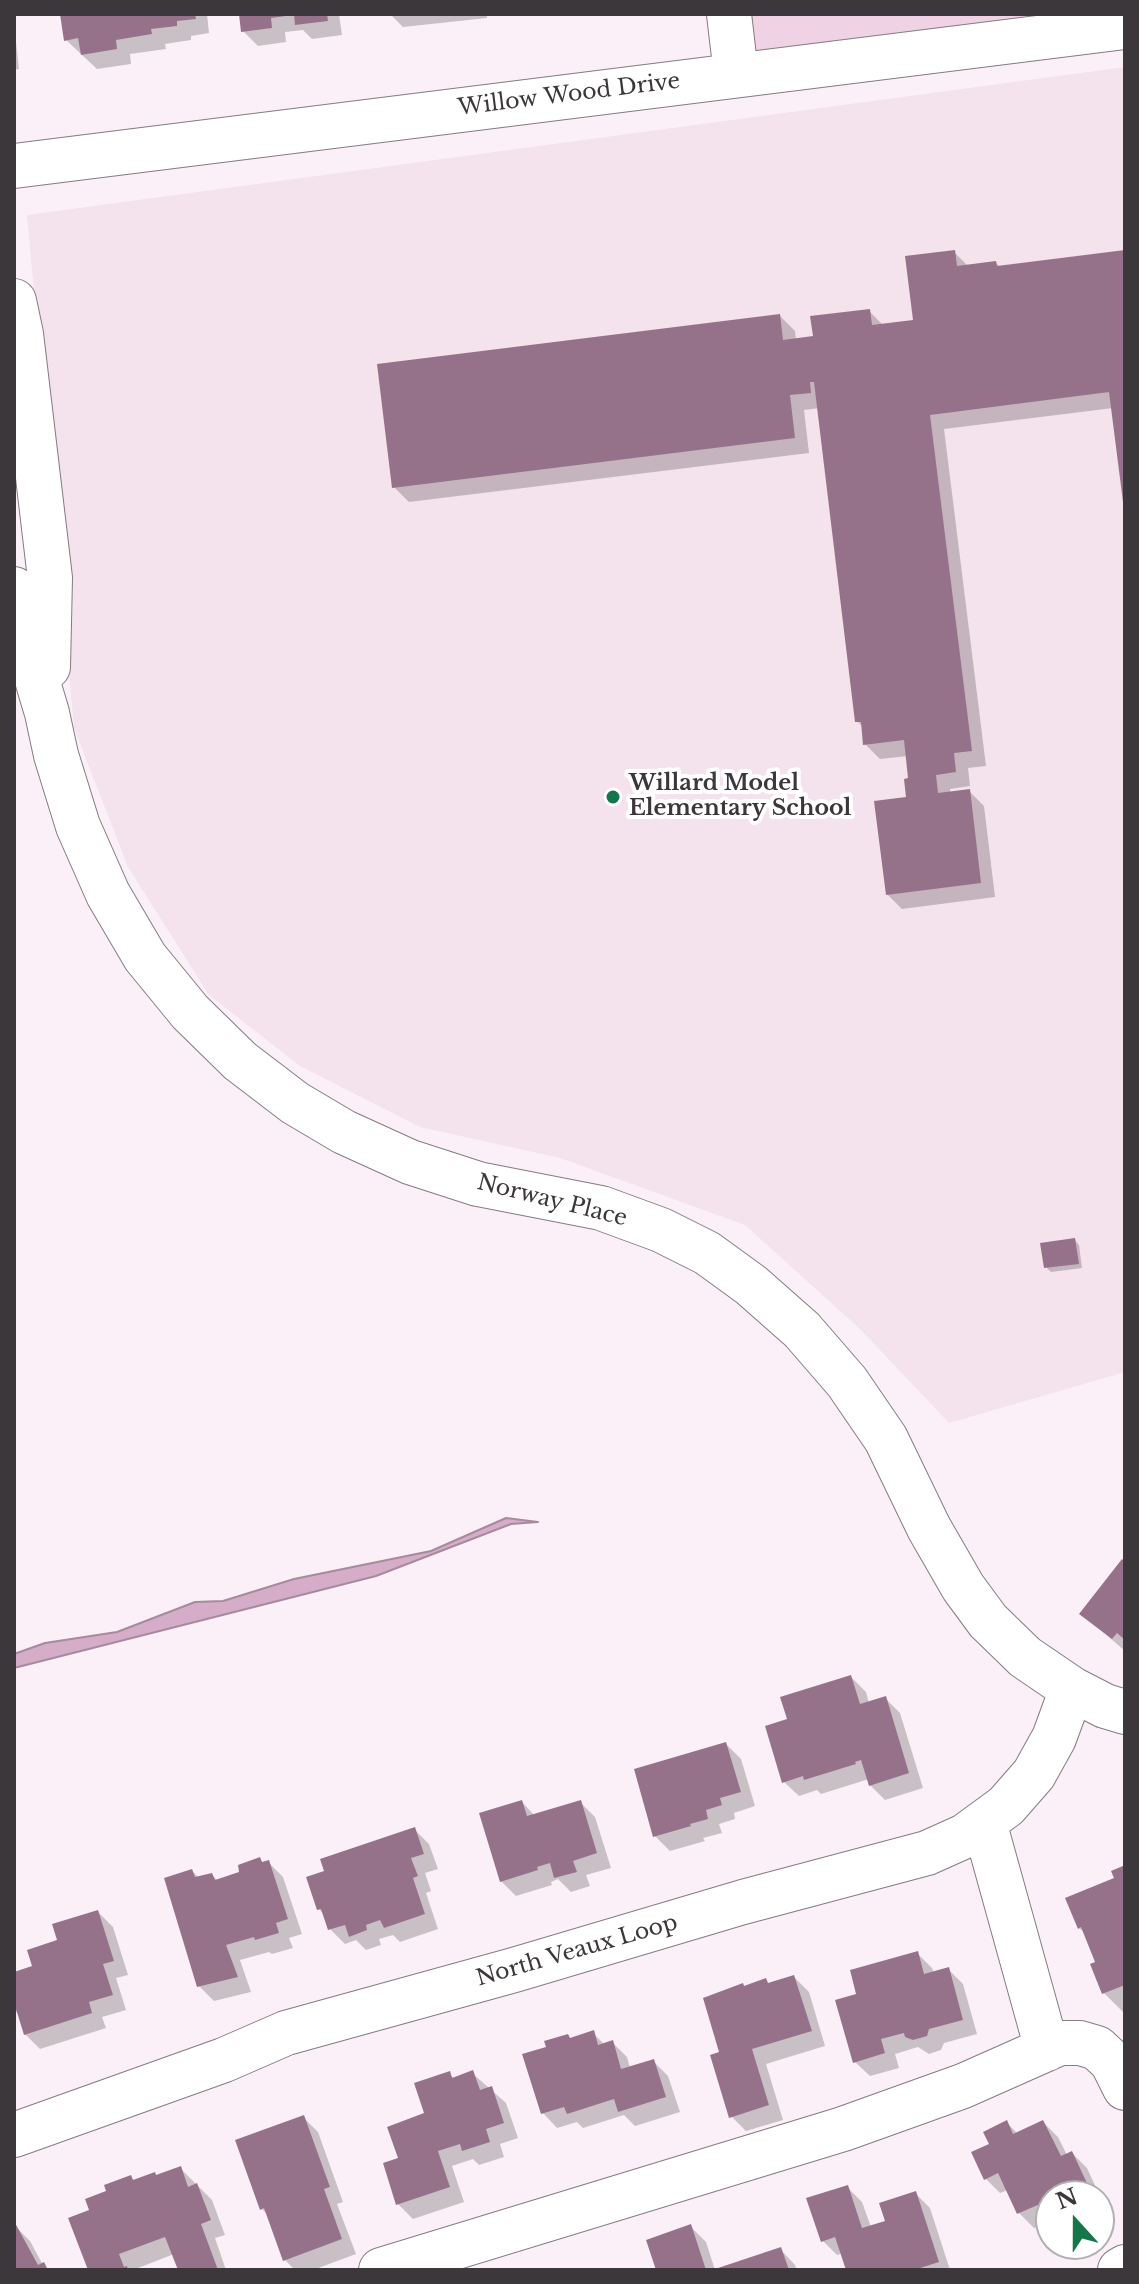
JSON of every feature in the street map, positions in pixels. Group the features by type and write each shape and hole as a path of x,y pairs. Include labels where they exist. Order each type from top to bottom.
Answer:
{"street":[{"path":"729,14 736,74"},
{"name":"Willow Wood Drive","path":"14,166 1125,27"},
{"name":"Norway Place","path":"14,301 21,334 50,578 47,713"},
{"name":"Norway Place","path":"14,589 56,755 78,826 108,894 145,957 190,1012 240,1061 295,1103 344,1132 410,1162 478,1184 601,1208 661,1230 707,1253 751,1285 802,1330 847,1382 886,1439 929,1528 963,1587 988,1621 1025,1657 1072,1689 1105,1706 1125,1712"},
{"name":"North Veaux Loop","path":"14,2135 224,2060 286,2033 743,1902 927,1853 965,1836 1006,1806 1034,1774 1054,1738 1072,1689"},
{"path":"984,1822 1047,2049"},
{"path":"381,2270 843,2129 963,2086 1060,2043 1080,2043 1097,2048 1112,2062 1125,2088"}],"shaded area":[{"path":"728,14 1125,14 736,74"},
{"name":"Willard Model Elementary School","path":"1125,67 1125,1372 949,1423 860,1329 745,1225 560,1158 420,1127 300,1066 209,995 128,867 74,728 27,215"},
{"path":"506,1518 538,1522 511,1524 376,1576 14,1668 14,1654 45,1643 117,1632 195,1602 223,1601 294,1579 431,1551"}],"building":[{"path":"60,14 195,14 196,19 177,21 177,26 151,29 152,34 116,40 117,49 81,55 78,38 64,41"},
{"path":"239,14 286,16 271,18 272,28 241,32"},
{"path":"294,14 327,14 328,21 295,25"},
{"path":"955,250 957,266 996,261 997,266 1125,250 1125,502 1109,392 930,415 972,751 954,753 956,772 936,775 938,793 970,789 981,883 886,895 874,801 906,797 904,779 908,778 904,740 863,745 861,722 855,722 814,382 810,382 811,393 790,395 795,438 392,488 377,364 780,314 783,340 813,336 810,316 870,309 872,325 913,320 905,256"},
{"path":"1075,1238 1079,1264 1044,1268 1040,1243"},
{"path":"1122,1559 1125,1562 1125,1640 1117,1633 1112,1639 1079,1614"},
{"path":"851,1675 860,1704 886,1696 909,1773 869,1786 861,1760 804,1780 803,1776 782,1783 765,1726 787,1719 780,1697"},
{"path":"726,1742 741,1792 720,1798 722,1805 706,1810 708,1819 653,1837 634,1769"},
{"path":"522,1800 527,1816 581,1800 597,1853 573,1861 577,1872 554,1878 550,1863 500,1882 479,1813"},
{"path":"415,1827 424,1854 411,1858 418,1876 413,1878 425,1914 384,1928 380,1920 366,1925 367,1930 349,1937 345,1925 328,1930 321,1909 317,1910 306,1877 324,1871 320,1859"},
{"path":"260,1857 262,1862 269,1860 288,1919 276,1923 279,1933 226,1945 238,1977 197,1987 164,1878 192,1869 195,1877 212,1873 215,1880 239,1872 238,1865"},
{"path":"1125,1865 1125,1985 1102,1994 1090,1964 1095,1962 1065,1898 1114,1878 1111,1871"},
{"path":"98,1910 114,1961 103,1964 113,1995 89,2002 92,2013 24,2035 14,2010 14,1972 32,1966 27,1950 57,1940 52,1924"},
{"path":"918,1951 924,1974 949,1967 963,2020 929,2029 927,2036 913,2040 905,2037 904,2033 881,2039 885,2053 853,2063 835,2000 856,1994 850,1970"},
{"path":"794,1975 812,2031 752,2049 769,2105 729,2118 710,2055 719,2052 703,1998 743,1983 744,1986 766,1978 768,1983"},
{"path":"594,2030 598,2045 613,2040 621,2069 654,2059 666,2097 618,2112 614,2099 567,2114 564,2107 541,2114 522,2054 546,2047 544,2041 568,2034 570,2038"},
{"path":"473,2070 480,2090 492,2086 504,2123 486,2129 490,2142 462,2151 460,2144 438,2151 450,2187 396,2205 383,2163 398,2158 387,2127 424,2113 414,2083 450,2071 452,2078"},
{"path":"304,2115 330,2187 324,2189 342,2239 283,2261 264,2208 260,2210 235,2140"},
{"path":"1007,2120 1013,2134 1043,2120 1061,2156 1072,2151 1085,2180 1035,2180 1035,2206 1017,2214 998,2173 984,2180 971,2152 989,2144 983,2132"},
{"path":"181,2166 188,2187 197,2183 211,2220 201,2224 218,2270 178,2270 165,2237 119,2254 128,2270 88,2270 68,2218 89,2210 85,2199 106,2191 104,2185 131,2175 133,2180"},
{"path":"848,2185 862,2228 885,2221 879,2203 916,2191 939,2262 914,2270 846,2270 835,2237 821,2242 806,2198"},
{"path":"14,2221 38,2265 44,2262 48,2270 14,2270"},
{"path":"691,2224 706,2270 656,2270 646,2240"},
{"path":"781,2247 789,2270 715,2270 715,2269"}],"place":[{"name":"Willard Model Elementary School","path":"613,797"}]}
